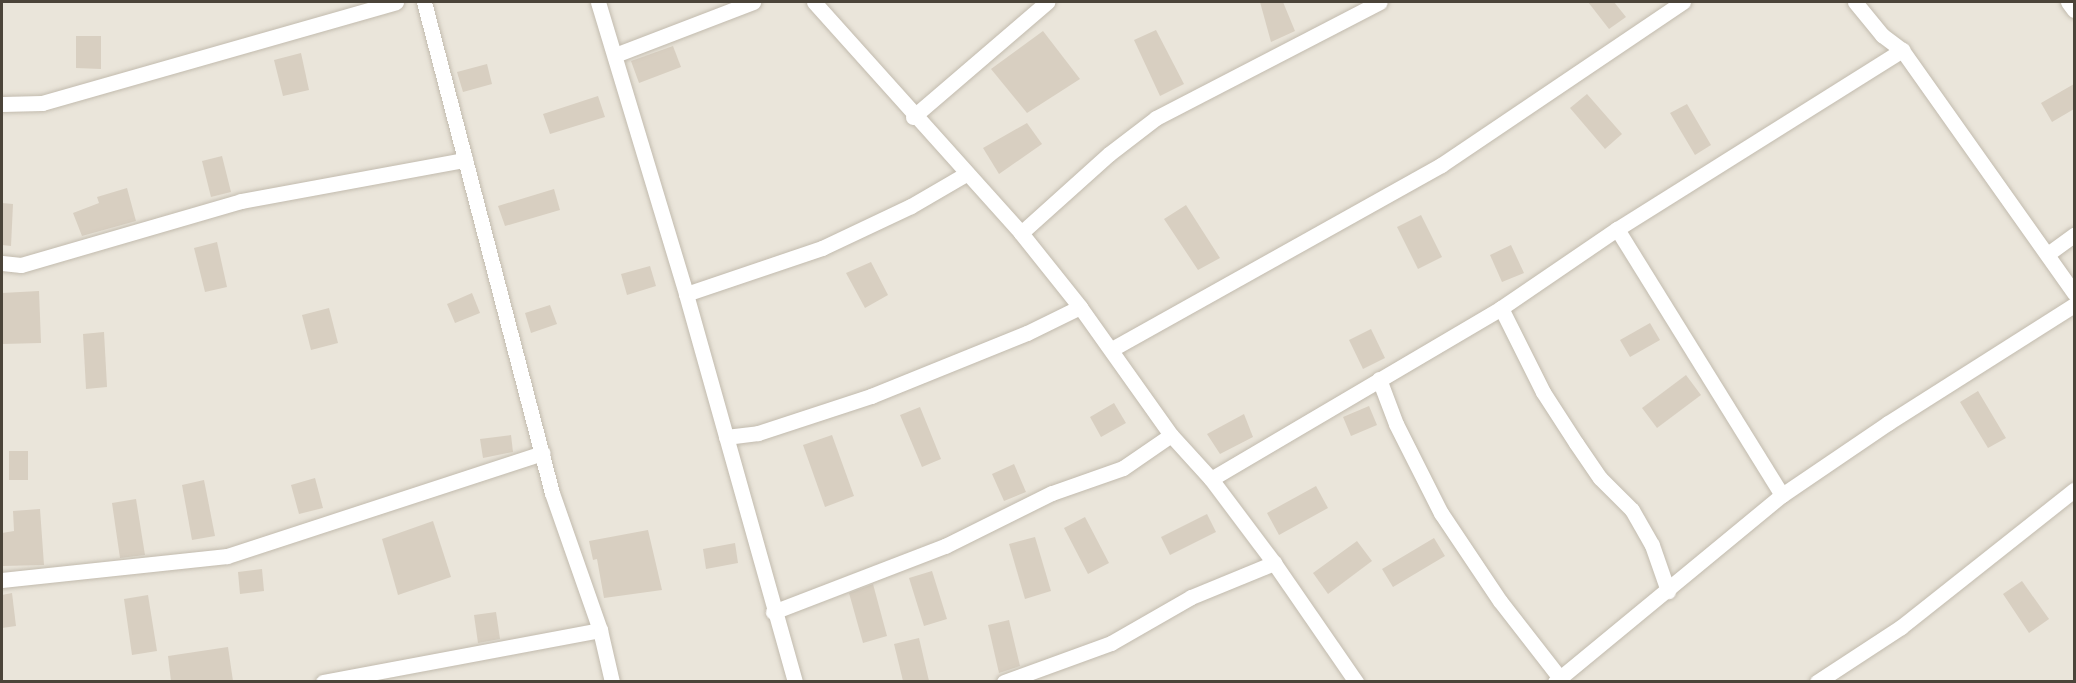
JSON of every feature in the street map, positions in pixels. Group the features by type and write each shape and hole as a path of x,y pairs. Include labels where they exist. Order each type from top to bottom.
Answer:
{"street":[{"path":"2,104 42,103 396,2"},
{"path":"424,2 552,493 600,630 612,681"},
{"path":"598,2 686,294 773,612 795,681"},
{"path":"615,55 753,2"},
{"path":"814,2 913,117 1021,233 1112,349 1172,435 1211,479 1274,562 1356,681"},
{"path":"913,117 1047,2"},
{"path":"1021,233 1109,154 1156,118 1380,2"},
{"path":"1112,349 1441,165 1497,131 1683,2"},
{"path":"1855,2 1882,35 1902,50 2049,253 2074,293"},
{"path":"2068,2 2074,10"},
{"path":"1211,479 1501,308 1617,229 1902,50"},
{"path":"2,263 21,265 241,201 465,160"},
{"path":"686,294 822,248 911,206 966,174"},
{"path":"1617,229 1782,495"},
{"path":"2049,253 2074,235"},
{"path":"1379,379 1396,424 1441,513 1500,601 1558,680 1782,495 1888,423 2074,305"},
{"path":"726,437 758,434 872,396 1027,333 1080,307"},
{"path":"1501,308 1543,392 1576,443 1600,478 1632,510 1652,545 1668,591"},
{"path":"773,612 945,546 1052,493 1123,468 1172,435"},
{"path":"2,580 227,556 543,453"},
{"path":"1817,681 1901,627 2074,490"},
{"path":"1004,681 1111,643 1191,597 1274,562"},
{"path":"323,681 600,630"}],"shaded area":[{"path":"2,2 2074,2 2074,681 2,681"}],"building":[{"path":"1260,2 1283,2 1295,31 1271,42"},
{"path":"1588,2 1614,2 1626,17 1609,29"},
{"path":"1156,30 1184,84 1160,96 1134,40"},
{"path":"1043,31 1080,79 1027,113 991,69"},
{"path":"76,36 101,36 101,69 76,68"},
{"path":"673,46 681,67 639,83 631,61"},
{"path":"301,53 309,90 283,96 274,60"},
{"path":"487,64 492,84 463,92 457,72"},
{"path":"2074,84 2074,109 2052,122 2041,103"},
{"path":"1587,94 1622,134 1605,149 1570,108"},
{"path":"598,96 605,117 550,134 543,114"},
{"path":"1687,104 1711,145 1695,155 1670,113"},
{"path":"1027,123 1042,144 999,174 983,148"},
{"path":"222,156 231,192 211,197 202,161"},
{"path":"127,188 136,221 82,236 73,213 99,203 97,197"},
{"path":"554,189 560,210 505,226 498,206"},
{"path":"2,203 13,204 11,246 2,245"},
{"path":"1186,205 1220,258 1198,270 1164,219"},
{"path":"1421,215 1442,257 1418,269 1397,227"},
{"path":"217,242 227,287 205,292 194,248"},
{"path":"1511,245 1524,273 1502,282 1490,255"},
{"path":"871,262 888,295 865,308 846,273"},
{"path":"650,266 656,286 627,295 621,274"},
{"path":"39,291 41,343 2,344 2,293"},
{"path":"472,293 480,313 455,323 447,304"},
{"path":"550,305 557,324 531,333 525,313"},
{"path":"329,308 338,343 311,350 302,315"},
{"path":"1650,323 1660,340 1630,357 1620,340"},
{"path":"1371,329 1385,358 1363,369 1349,340"},
{"path":"104,332 107,387 86,389 83,334"},
{"path":"1686,375 1701,395 1657,428 1642,408"},
{"path":"1978,391 2006,438 1988,448 1960,402"},
{"path":"1114,403 1126,423 1101,437 1090,417"},
{"path":"1369,406 1377,425 1351,436 1343,417"},
{"path":"920,407 941,459 922,467 900,415"},
{"path":"1244,414 1253,437 1220,454 1207,434"},
{"path":"511,435 513,452 483,458 480,439"},
{"path":"832,435 854,496 825,507 803,445"},
{"path":"9,451 28,451 28,480 9,480"},
{"path":"1014,464 1026,492 1004,501 992,474"},
{"path":"315,478 323,508 299,514 291,485"},
{"path":"204,480 215,536 192,540 182,485"},
{"path":"1316,486 1328,508 1279,535 1267,513"},
{"path":"136,499 145,555 120,558 112,503"},
{"path":"40,509 44,565 2,566 2,533 14,531 13,511"},
{"path":"1207,514 1216,532 1170,555 1161,537"},
{"path":"1085,517 1109,563 1088,574 1064,528"},
{"path":"433,521 451,577 398,595 382,539"},
{"path":"648,530 662,590 604,598 597,559 593,560 589,541"},
{"path":"1035,537 1051,591 1025,599 1009,544"},
{"path":"1434,538 1445,556 1393,587 1382,569"},
{"path":"1357,541 1372,561 1328,594 1313,573"},
{"path":"735,543 738,563 706,569 703,549"},
{"path":"262,569 264,591 240,594 238,572"},
{"path":"932,571 947,619 924,626 909,578"},
{"path":"2022,581 2049,619 2029,633 2003,594"},
{"path":"873,584 887,636 863,643 849,593"},
{"path":"12,593 16,626 2,628 2,595"},
{"path":"148,595 157,651 132,655 124,599"},
{"path":"496,612 500,639 478,643 474,615"},
{"path":"1009,620 1020,666 999,673 988,625"},
{"path":"919,638 929,681 903,681 894,644"},
{"path":"228,647 233,681 171,681 168,656"}]}
